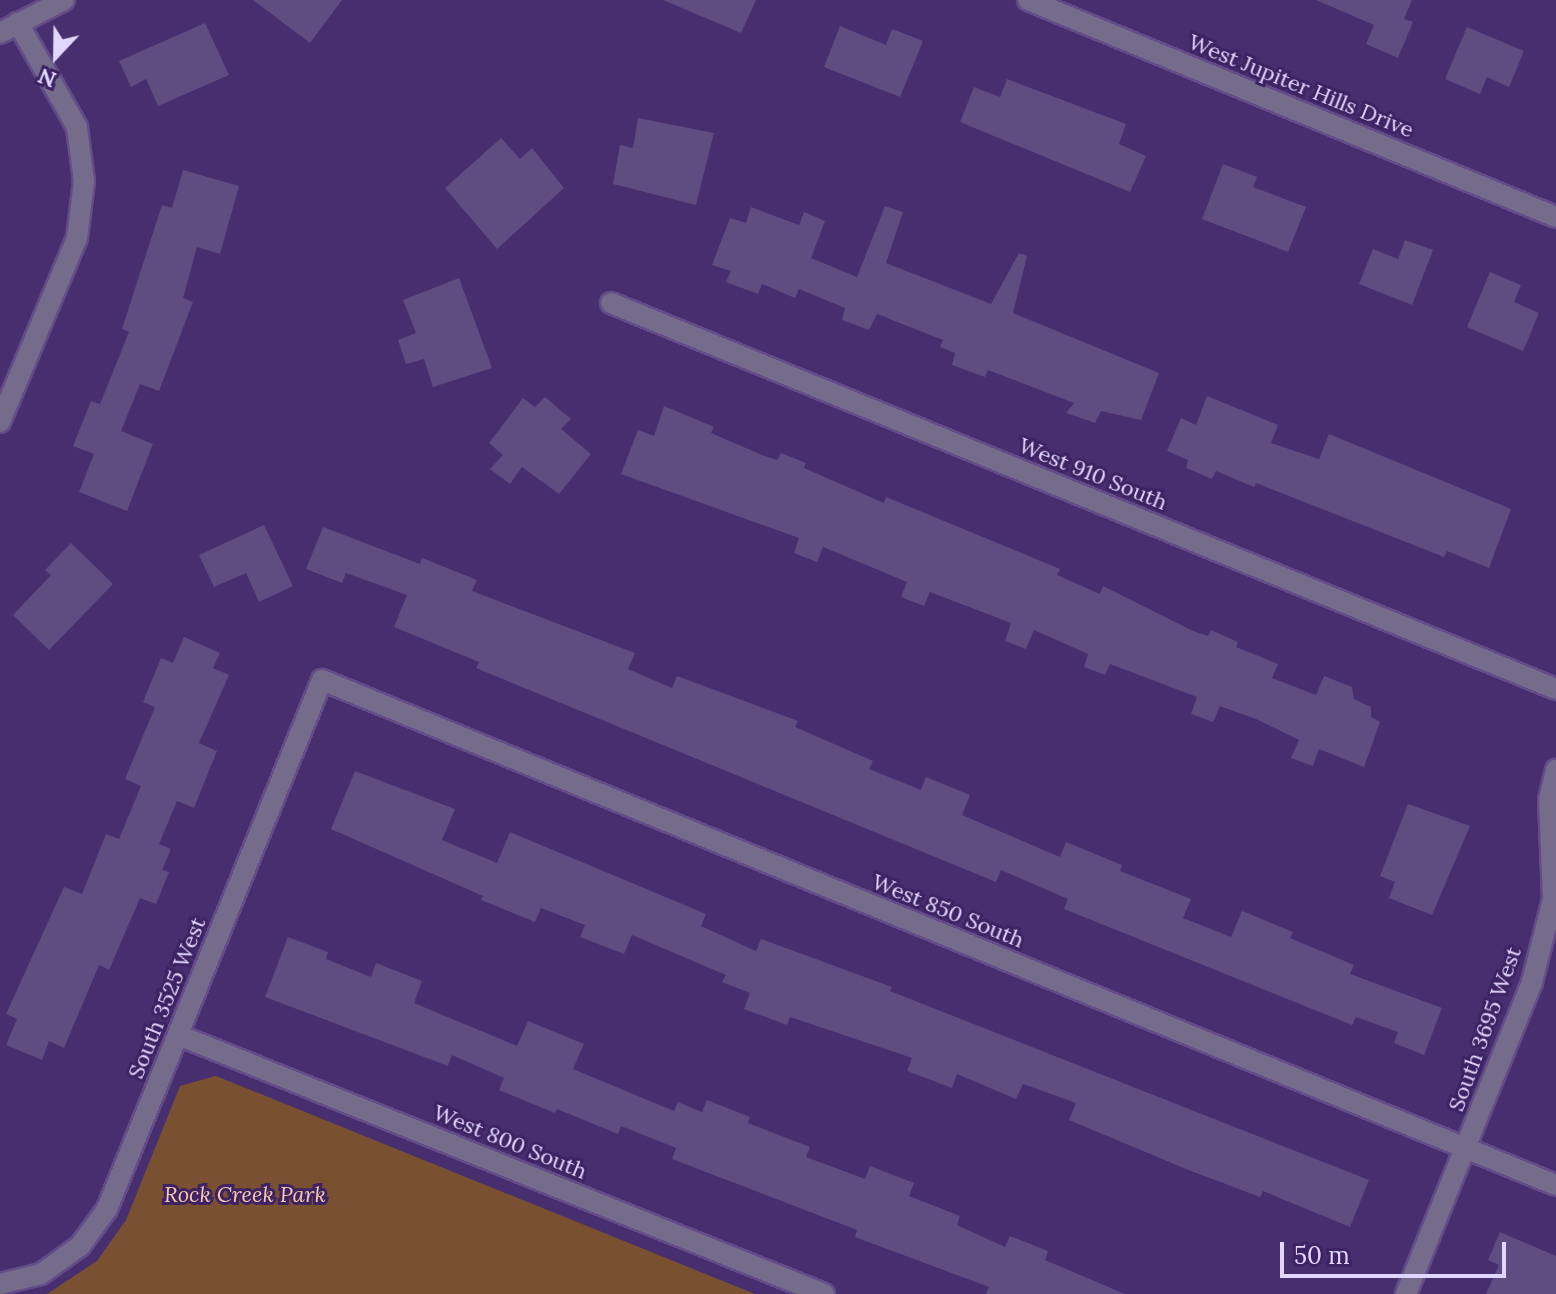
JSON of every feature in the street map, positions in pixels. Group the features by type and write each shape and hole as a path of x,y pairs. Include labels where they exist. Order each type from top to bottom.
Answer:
{"street":[{"path":"0,422 77,238 84,181 77,127 9,28 64,0"},
{"name":"West Jupiter Hills Drive","path":"1028,0 1556,217"},
{"name":"West 910 South","path":"611,303 1556,689"},
{"name":"South 3525 West","path":"0,1284 41,1274 80,1246 107,1209 322,680"},
{"name":"West 850 South","path":"322,680 1556,1185"},
{"name":"South 3695 West","path":"1406,1294 1532,982 1553,899 1549,800 1556,770"},
{"name":"West 800 South","path":"178,1035 824,1294"}],"green space":[{"name":"Rock Creek Park","path":"215,1076 755,1294 47,1294 97,1261 126,1220 180,1086"}],"building":[{"path":"253,0 342,0 310,43"},
{"path":"663,0 756,0 741,33"},
{"path":"1316,0 1412,0 1404,19 1413,22 1398,58 1366,44 1374,25"},
{"path":"205,23 229,75 158,106 146,79 131,87 119,61"},
{"path":"840,26 886,45 892,29 923,41 900,97 824,67"},
{"path":"1467,27 1524,51 1509,87 1487,77 1480,94 1445,79"},
{"path":"1007,79 1126,124 1119,144 1146,156 1130,192 960,122 974,87 1000,97"},
{"path":"638,118 714,133 696,205 613,184 620,145 633,148"},
{"path":"501,138 520,159 532,148 564,188 497,249 445,188"},
{"path":"1223,164 1257,177 1253,187 1306,207 1288,252 1202,219"},
{"path":"183,170 239,186 220,254 197,247 183,298 193,302 159,391 140,384 121,431 153,444 127,511 79,492 94,454 73,446 91,401 100,404 129,332 122,329 162,205 172,208"},
{"path":"885,206 903,212 886,263 991,304 1019,253 1027,256 1013,313 1159,373 1141,420 1101,411 1095,423 1066,413 1074,403 988,370 985,377 952,365 955,353 940,347 943,340 877,314 869,330 842,320 845,308 799,289 795,298 762,284 758,294 726,282 731,271 712,265 730,218 746,223 751,207 799,225 804,212 825,221 811,258 857,277"},
{"path":"1405,240 1433,250 1412,305 1359,284 1373,249 1398,259"},
{"path":"1490,272 1521,285 1514,302 1539,313 1523,351 1467,327"},
{"path":"459,278 492,368 433,387 424,359 406,364 398,340 416,333 403,300"},
{"path":"1207,396 1278,425 1271,443 1319,459 1329,434 1511,509 1489,568 1447,551 1444,557 1256,483 1254,487 1216,471 1212,479 1186,468 1188,460 1167,451 1181,418 1196,425"},
{"path":"545,397 571,419 561,429 591,454 559,494 522,467 510,484 490,469 503,455 489,443 523,398 535,407"},
{"path":"664,406 714,427 711,433 762,455 777,460 781,453 806,463 804,468 884,503 886,497 1060,569 1057,575 1100,594 1103,586 1193,631 1208,636 1211,630 1238,642 1236,647 1278,664 1272,678 1316,695 1324,676 1352,687 1354,699 1371,707 1371,717 1380,722 1364,767 1319,749 1313,766 1291,758 1299,740 1256,719 1220,706 1213,722 1191,714 1197,697 1110,664 1105,675 1084,667 1088,654 1034,630 1026,649 1005,641 1011,623 930,592 924,606 901,597 907,582 823,547 817,562 794,553 799,538 621,474 638,430 654,436"},
{"path":"264,525 293,586 259,602 246,573 214,587 199,555"},
{"path":"323,527 420,564 422,558 477,580 472,591 635,653 628,669 672,688 677,676 798,721 795,727 873,761 869,769 921,790 926,777 970,795 962,815 1060,857 1066,842 1122,865 1120,871 1191,899 1183,918 1231,937 1242,911 1293,932 1290,938 1354,965 1350,974 1442,1008 1424,1055 1394,1043 1398,1032 1356,1017 1352,1025 1064,909 1068,899 1001,870 996,882 476,668 479,662 394,627 407,595 346,573 342,583 306,569"},
{"path":"71,543 113,584 49,650 13,615 51,575 45,570"},
{"path":"184,637 220,653 213,668 229,675 199,743 217,751 194,808 177,801 159,844 171,849 162,870 169,872 156,904 140,898 109,970 99,965 64,1048 49,1041 42,1060 6,1045 17,1019 6,1014 64,887 82,894 106,834 119,839 141,786 125,779 155,707 143,702 161,658 173,663"},
{"path":"355,771 455,809 442,840 497,863 510,832 706,914 701,926 756,951 761,939 892,987 890,991 1369,1180 1350,1227 1263,1191 1260,1197 1186,1169 1069,1120 1076,1103 1023,1084 1016,1099 957,1074 952,1088 907,1071 912,1058 790,1017 787,1025 744,1009 750,993 722,982 726,975 632,935 624,954 580,937 585,925 541,908 535,922 481,900 483,896 331,829"},
{"path":"1408,804 1470,826 1432,915 1389,898 1395,882 1380,876"},
{"path":"288,937 328,952 326,959 371,977 376,963 422,981 414,1003 517,1046 528,1021 584,1044 573,1069 674,1111 678,1102 702,1112 707,1100 750,1117 748,1123 810,1147 806,1157 865,1179 870,1166 914,1183 909,1196 960,1216 957,1225 1005,1247 1010,1236 1048,1251 1045,1260 1125,1294 986,1294 989,1287 855,1237 857,1230 672,1159 676,1148 621,1126 618,1134 499,1090 504,1078 452,1055 448,1066 265,997"},
{"path":"1500,1232 1556,1256 1556,1294 1486,1294 1499,1265 1488,1260"}]}
